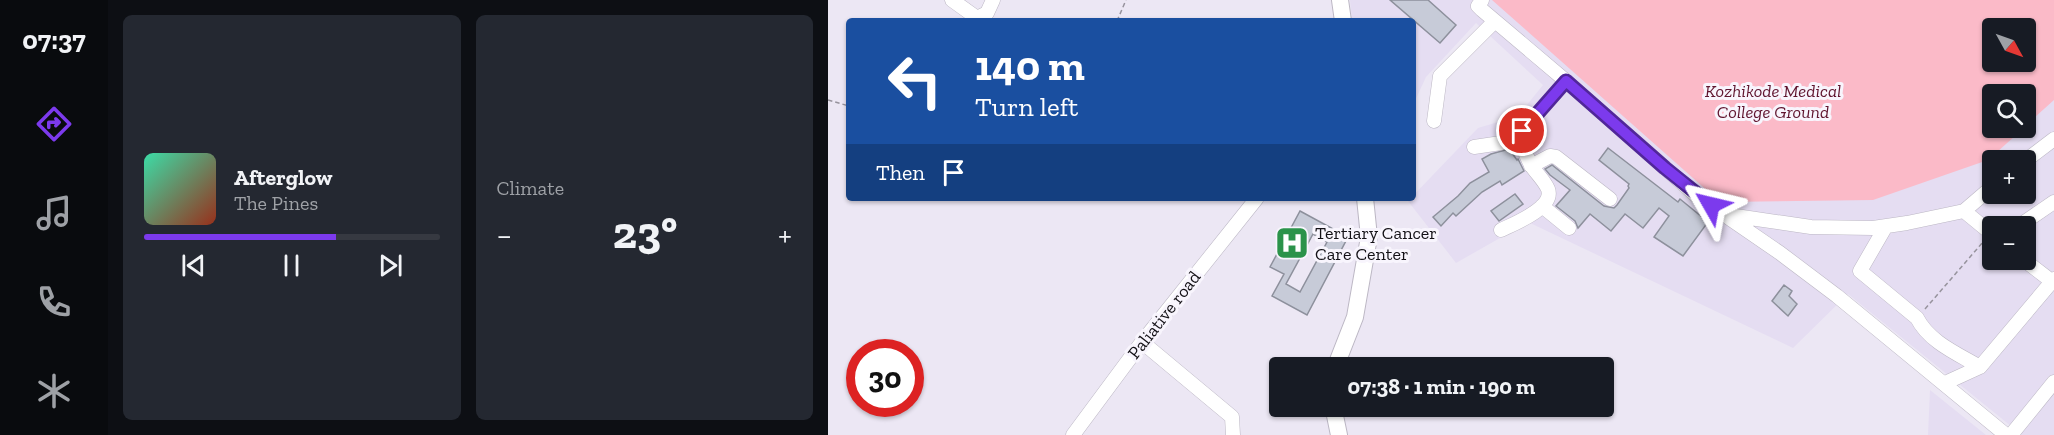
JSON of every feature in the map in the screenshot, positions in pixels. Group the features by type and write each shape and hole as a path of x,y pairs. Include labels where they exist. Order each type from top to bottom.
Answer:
{"main road":[{"path":"1340,0 1343,18"},
{"path":"1339,357 1355,317 1369,237 1365,201"},
{"path":"1335,417 1339,435"}],"street":[{"path":"952,0 977,18 987,13 993,0"},
{"path":"1477,2 1495,21 1673,175 1724,215 1780,252 1945,383 2006,435"},
{"path":"1434,121 1440,76 1495,21"},
{"path":"1474,147 1501,142 1518,134 1566,81"},
{"path":"1500,230 1527,218 1542,206 1549,194 1547,187 1531,166 1518,134"},
{"path":"2036,153 2054,139"},
{"path":"1531,166 1550,156 1556,157 1610,199"},
{"path":"1724,215 1811,228 1873,228 1964,211 1982,196"},
{"name":"Paliative road","path":"1073,435 1142,342 1255,201"},
{"path":"2034,216 2054,202"},
{"path":"1542,206 1569,228"},
{"path":"1964,211 1982,226"},
{"path":"1887,226 1860,271 1917,318 1920,325 1937,341 1980,367"},
{"path":"1945,383 1980,367 2053,281 2036,269"},
{"path":"1142,342 1232,417 1233,435"},
{"path":"2011,435 2054,382"}],"path":[{"path":"1118,18 1126,0"},
{"path":"828,100 846,105"},
{"path":"1917,318 1982,244"}],"shaded area":[{"path":"1350,0 2054,0 2054,435 2022,435 1848,294 1793,348 1528,222 1456,263 1408,201 1416,201 1416,193 1478,128 1518,116 1543,85 1476,23 1426,77 1416,99 1416,18 1352,18"},
{"path":"1930,390 1986,435 1928,435"}],"green space":[{"name":"Kozhikode Medical College Ground","path":"1492,0 2054,0 2054,100 2036,116 2036,84 1982,84 1982,138 2013,138 1999,150 1982,150 1982,162 1873,200 1720,202"}],"building":[{"path":"1390,0 1428,0 1456,25 1440,43 1416,22 1416,18 1411,18"},
{"path":"1608,148 1678,202 1680,199 1708,222 1683,256 1654,237 1669,216 1659,208 1643,228 1625,214 1611,231 1590,214 1578,228 1575,221 1556,206 1570,190 1545,169 1552,165 1604,206 1614,208 1617,205 1629,188 1629,184 1599,160"},
{"path":"1509,149 1518,159 1524,171 1502,185 1500,181 1482,192 1456,216 1453,213 1441,226 1433,217 1470,183 1489,172 1482,159"},
{"path":"1515,194 1523,204 1499,221 1491,211"},
{"path":"1300,211 1348,237 1307,315 1272,296 1284,274 1270,267","holes":["1313,234 1327,242 1300,292 1286,284"]},
{"path":"1784,285 1792,291 1789,296 1797,304 1788,316 1772,301"}],"place":[{"name":"Tertiary Cancer Care Center","path":"1292,243"}],"route":[{"path":"1522,131 1566,81 1697,196 1711,205"}]}
